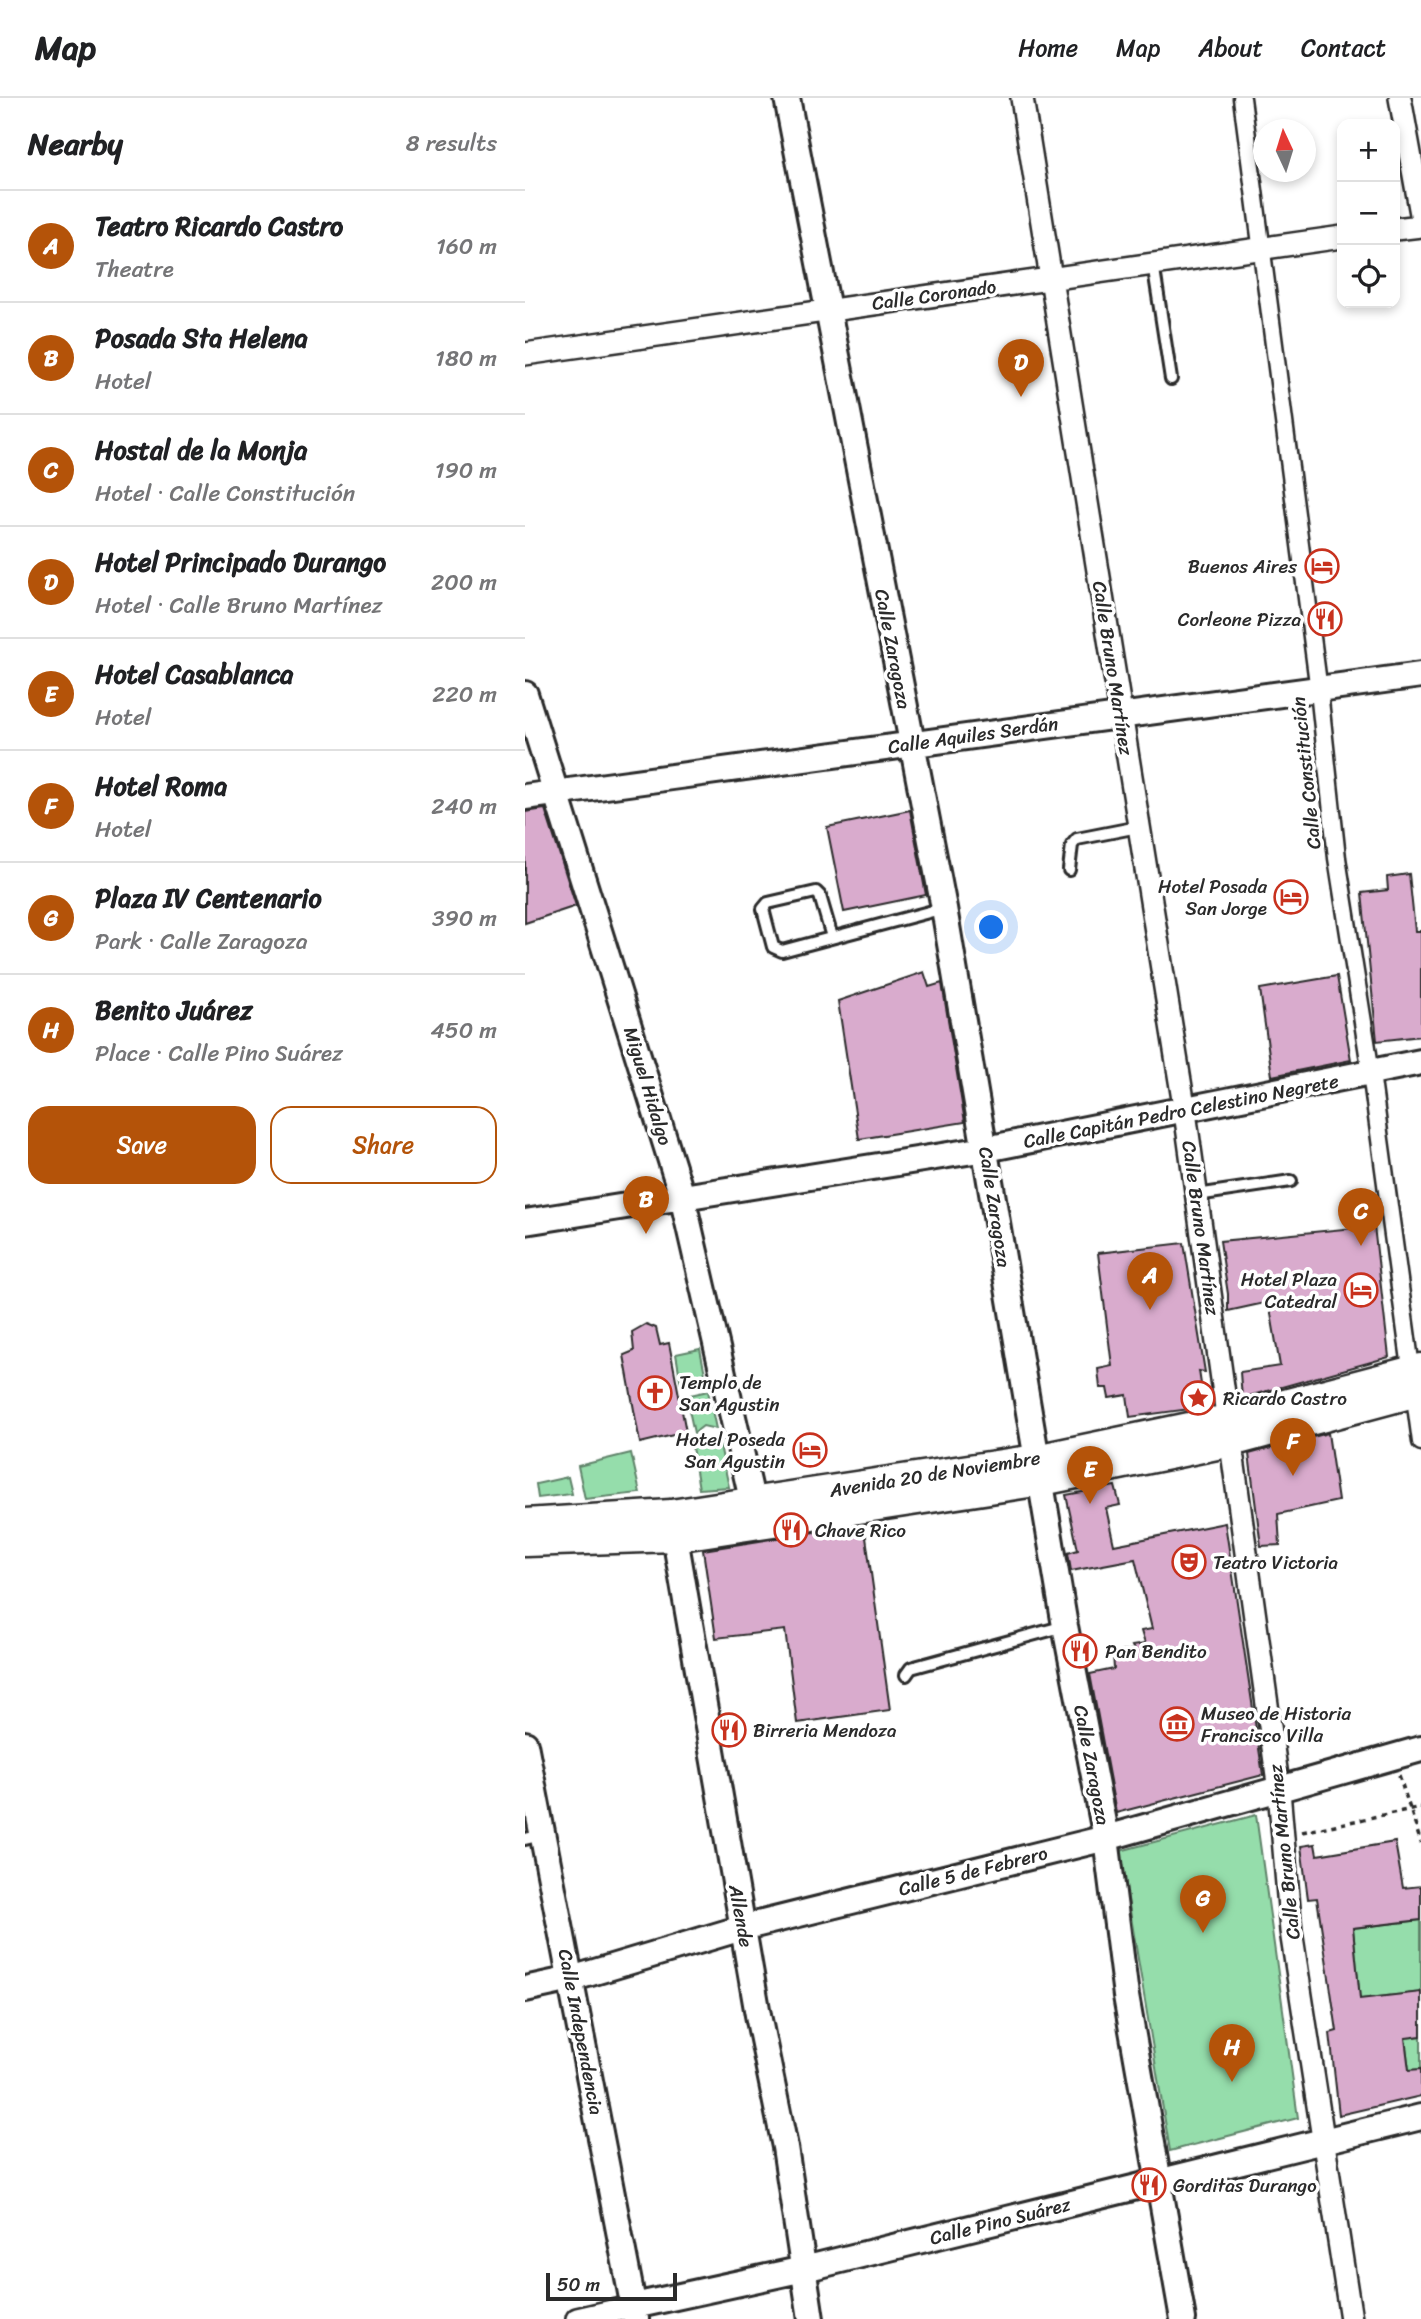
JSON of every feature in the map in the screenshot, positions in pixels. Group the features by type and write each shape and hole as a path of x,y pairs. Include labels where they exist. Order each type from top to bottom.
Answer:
{"main road":[{"name":"Avenida 20 de Noviembre","path":"525,1542 755,1514 1039,1470 1229,1430 1417,1381"},
{"name":"Avenida 20 de Noviembre","path":"525,1523 673,1525"}],"street":[{"name":"Calle Zaragoza","path":"787,98 944,908 1065,1626 1106,1838 1126,1996 1161,2182 1183,2319"},
{"name":"Calle Bruno Martínez","path":"1022,98 1185,1112 1279,1791 1291,1931 1351,2319"},
{"name":"Calle Constitución","path":"1242,98 1319,691 1337,858 1417,1381 1421,1442"},
{"path":"1400,98 1421,214"},
{"path":"1400,228 1421,226"},
{"name":"Calle Coronado","path":"525,354 1337,238"},
{"name":"Calle Aquiles Serdán","path":"525,797 1421,675"},
{"name":"Miguel Hidalgo","path":"525,694 683,1196 755,1514"},
{"name":"Calle Capitán Pedro Celestino Negrete","path":"525,1222 986,1149 1185,1112 1421,1062"},
{"name":"Allende","path":"673,1525 742,1928 785,2147 811,2319"},
{"name":"Calle Independencia","path":"525,1744 534,1837 571,1979 635,2312"},
{"name":"Calle 5 de Febrero","path":"525,1989 571,1979 742,1928 1106,1838 1421,1749"},
{"name":"Calle Pino Suárez","path":"577,2319 635,2312 1421,2117"}],"lane":[{"path":"1153,263 1171,380"},
{"path":"1069,870 1072,845 1077,839 1138,827"},
{"path":"832,937 820,896 815,892 768,903 763,909 773,947 777,951 832,937 944,908"},
{"path":"1196,1195 1291,1181"},
{"path":"906,1675 911,1668 1065,1626"}],"path":[{"path":"1394,1757 1421,1843"},
{"path":"1282,1836 1421,1807"}],"green space":[{"path":"700,1349 706,1379 681,1384 676,1354"},
{"path":"708,1391 716,1429 703,1426 694,1433 686,1396"},
{"path":"718,1436 729,1487 699,1489 691,1441 708,1442"},
{"path":"631,1453 640,1493 585,1499 578,1466"},
{"path":"568,1477 572,1494 538,1498 536,1484"},
{"path":"1256,1815 1298,2118 1170,2151 1120,1851"},
{"path":"1421,1920 1421,1992 1360,1999 1353,1928"},
{"path":"1421,2036 1421,2069 1409,2070 1405,2038"}],"building":[{"path":"545,809 576,906 525,923 525,812"},
{"path":"910,810 926,895 844,912 827,827"},
{"path":"1409,874 1415,931 1421,931 1421,1036 1377,1041 1362,893 1388,890 1387,877"},
{"path":"924,972 929,987 942,983 965,1122 859,1139 838,1001"},
{"path":"1337,976 1351,1060 1272,1076 1260,989"},
{"path":"1374,1226 1389,1357 1242,1398 1240,1372 1280,1366 1269,1302 1228,1311 1220,1241"},
{"path":"1184,1243 1205,1372 1199,1371 1201,1384 1187,1386 1190,1409 1130,1417 1127,1395 1109,1398 1107,1388 1100,1388 1098,1369 1112,1366 1098,1253"},
{"name":"Templo de San Agustin","path":"646,1324 656,1328 660,1345 669,1343 686,1432 640,1443 624,1355 634,1351 632,1332"},
{"path":"1328,1433 1338,1501 1278,1514 1280,1545 1261,1546 1249,1454"},
{"name":"Museo de Historia Francisco Villa","path":"1115,1486 1120,1505 1106,1508 1114,1545 1225,1523 1263,1775 1116,1813 1090,1674 1114,1669 1113,1653 1134,1650 1132,1646 1145,1644 1141,1631 1152,1629 1135,1559 1071,1571 1068,1553 1078,1550 1066,1495"},
{"path":"865,1530 890,1710 797,1723 785,1630 716,1638 703,1550 815,1532"},
{"path":"1395,1842 1403,1888 1421,1886 1421,1920 1353,1928 1360,1999 1421,1992 1421,2036 1405,2038 1409,2070 1421,2069 1421,2096 1339,2115 1330,2033 1337,2031 1317,1898 1308,1899 1301,1846 1315,1844 1317,1855"}],"place":[{"name":"Hotel Principado Durango","path":"1021,397"},
{"name":"Buenos Aires","path":"1322,566"},
{"name":"Corleone Pizza","path":"1325,619"},
{"name":"Hotel Posada San Jorge","path":"1291,897"},
{"name":"Posada Sta Helena","path":"646,1234"},
{"name":"Hostal de la Monja","path":"1361,1246"},
{"name":"Hotel Plaza Catedral","path":"1361,1290"},
{"name":"Teatro Ricardo Castro","path":"1150,1310"},
{"name":"Templo de San Agustin","path":"655,1393"},
{"name":"Ricardo Castro","path":"1198,1398"},
{"name":"Hotel Poseda San Agustin","path":"810,1450"},
{"name":"Hotel Roma","path":"1293,1476"},
{"name":"Hotel Casablanca","path":"1090,1504"},
{"name":"Chave Rico","path":"791,1530"},
{"name":"Teatro Victoria","path":"1189,1562"},
{"name":"Pan Bendito","path":"1080,1651"},
{"name":"Museo de Historia Francisco Villa","path":"1177,1724"},
{"name":"Birreria Mendoza","path":"729,1730"},
{"name":"Plaza IV Centenario","path":"1203,1933"},
{"name":"Benito Juárez","path":"1232,2082"},
{"name":"Gorditas Durango","path":"1149,2185"}]}
